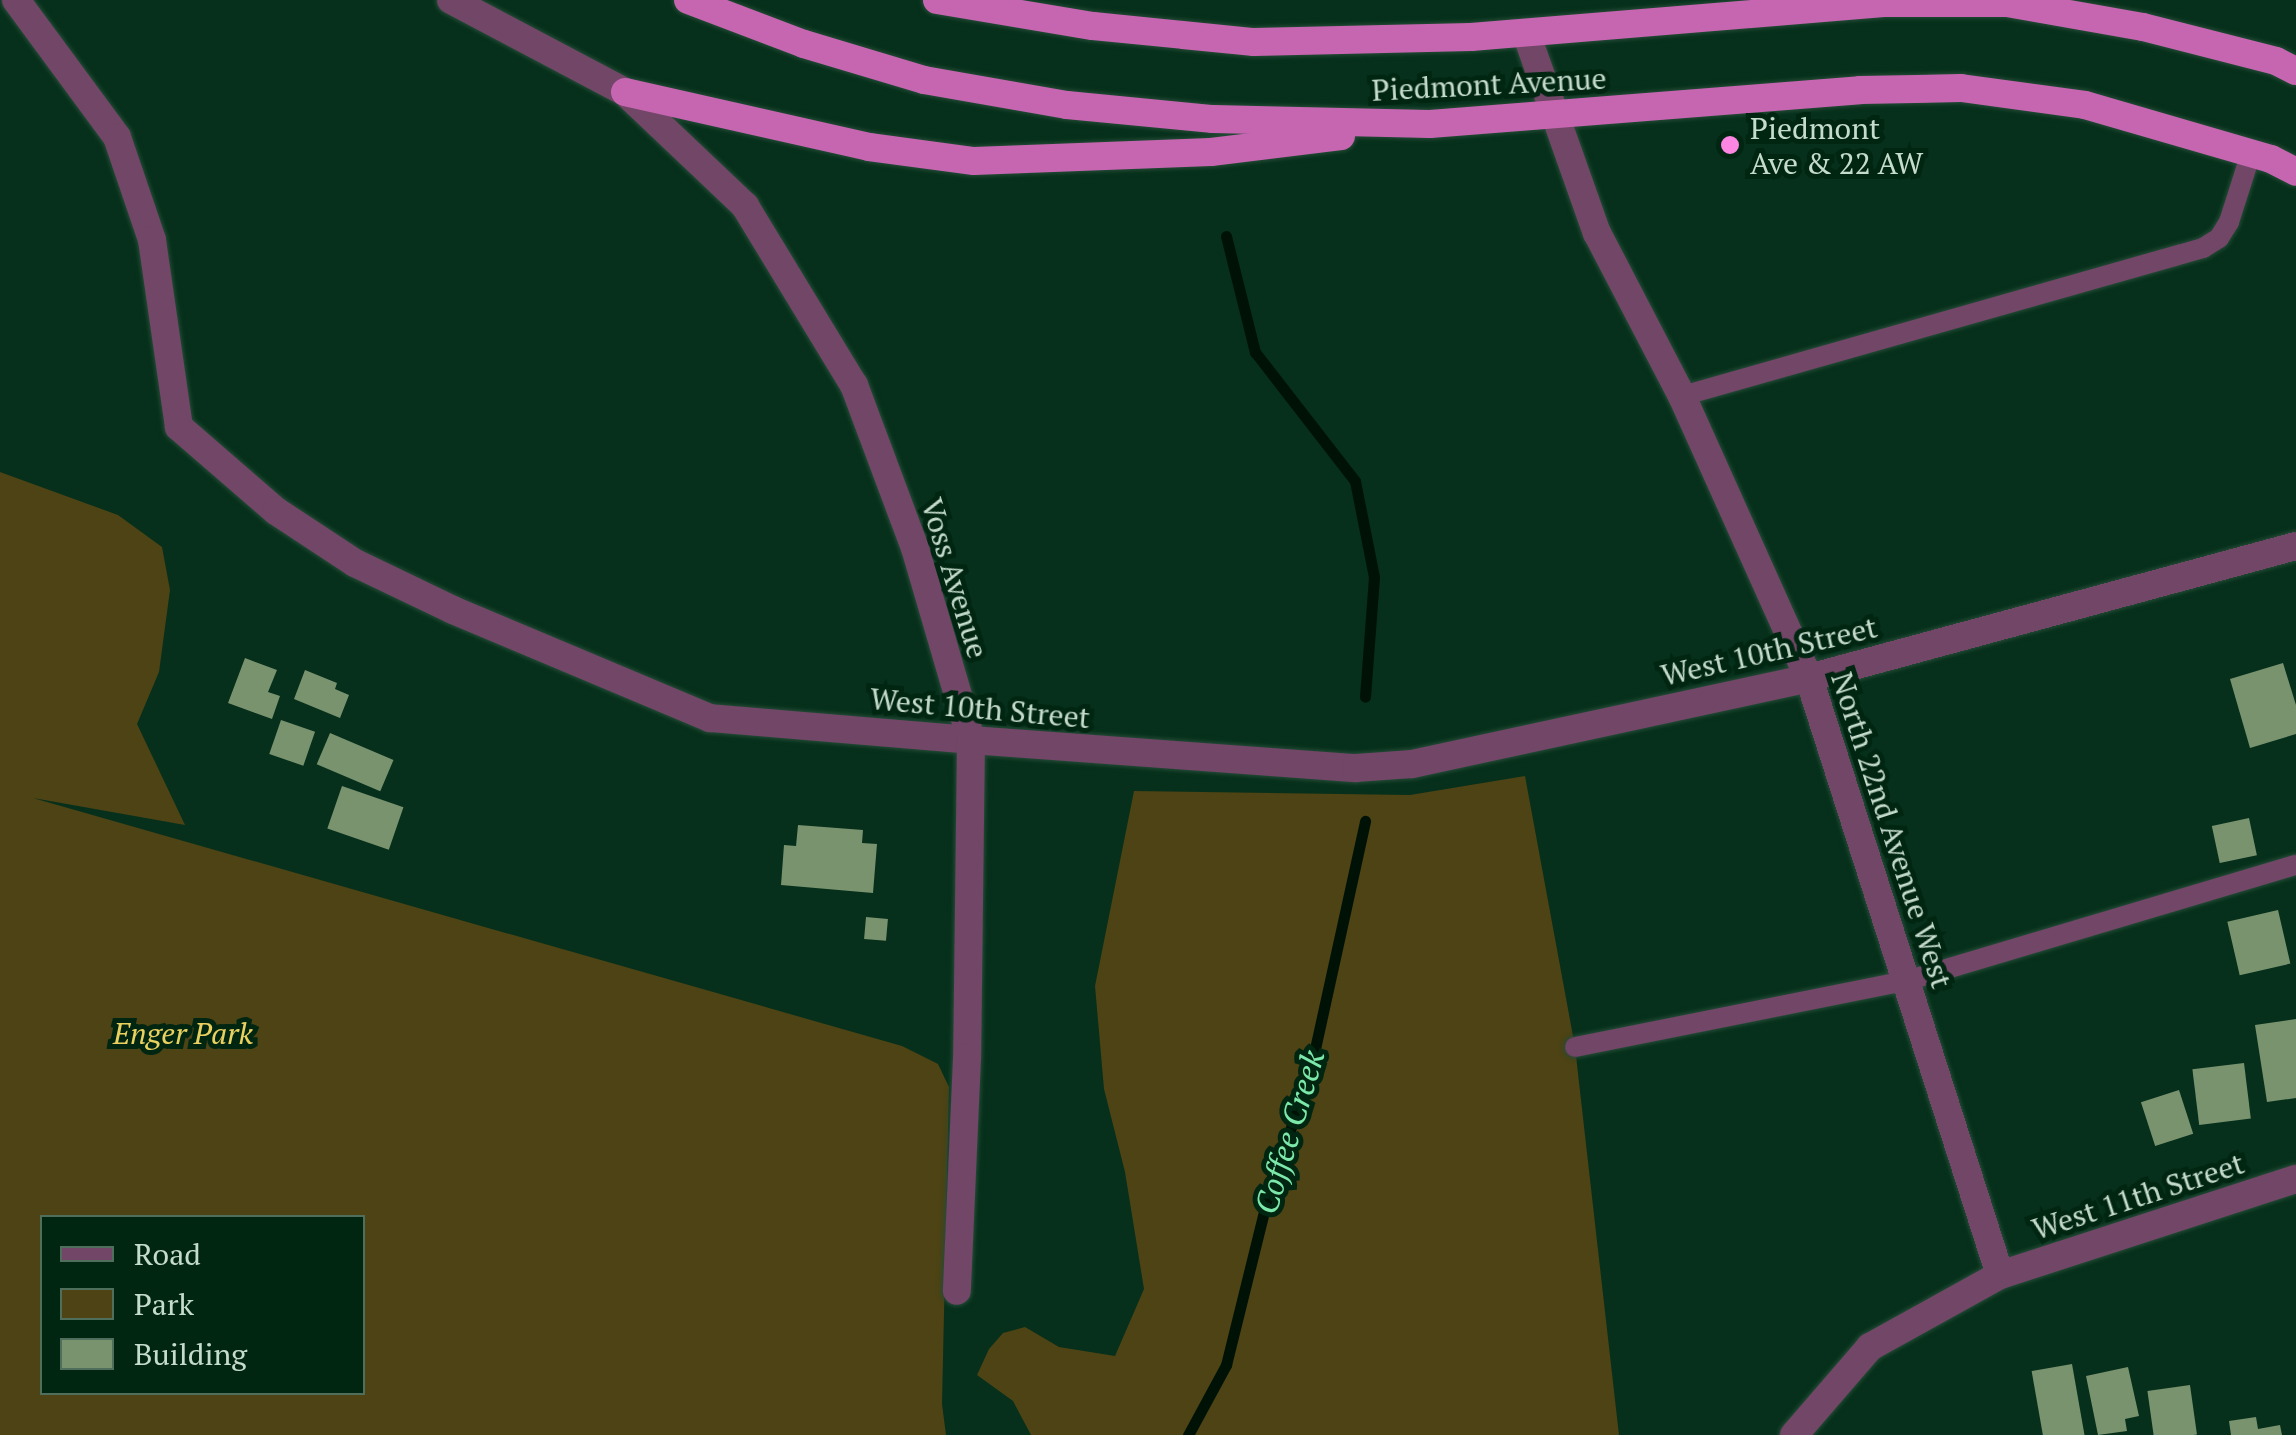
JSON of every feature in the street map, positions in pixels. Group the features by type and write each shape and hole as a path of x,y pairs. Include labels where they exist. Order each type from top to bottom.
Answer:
{"highway":[{"name":"Piedmont Avenue","path":"688,0 804,44 924,80 1049,102 1212,119 1430,124 1860,90 1960,88 2085,105 2251,153 2296,172"},
{"name":"Piedmont Avenue","path":"937,0 1094,26 1254,42 1526,32 1881,3 2007,3 2143,27 2276,62 2296,71"},
{"path":"626,92 869,147 974,160 1210,152 1430,124"}],"street":[{"name":"West 10th Street","path":"16,0 117,137 152,240 178,427 276,511 388,579 710,718 1216,760 1356,768 1412,764 1810,678 2296,546"},
{"path":"451,0 626,92"},
{"name":"North 22nd Avenue West","path":"1526,32 1597,233 1682,396 1810,678 2000,1275"},
{"name":"Voss Avenue","path":"626,92 745,206 854,385 915,548 970,740 966,1058 956,1291"},
{"name":"West 11th Street","path":"1794,1435 1870,1348 2000,1275 2296,1180"}],"lane":[{"path":"1682,396 2203,248 2219,238 2228,222 2251,153"},
{"path":"1576,1047 1906,981 2296,865"}],"green space":[{"name":"Enger Park","path":"0,472 118,515 162,547 170,590 159,672 137,724 185,825 33,798 902,1046 938,1064 949,1087 942,1404 946,1435 0,1435"},
{"path":"1525,776 1575,1047 1619,1435 1031,1435 1013,1401 977,1375 989,1349 1003,1333 1025,1327 1059,1347 1115,1356 1144,1289 1125,1172 1104,1089 1095,986 1134,791 1410,795"}],"building":[{"path":"245,658 277,670 268,692 280,696 272,719 228,703"},
{"path":"2283,663 2296,705 2296,734 2250,748 2230,679"},
{"path":"305,670 337,683 335,689 349,695 340,718 294,699"},
{"path":"281,720 315,732 303,766 269,754"},
{"path":"330,733 394,760 380,791 317,764"},
{"path":"342,786 403,807 389,850 327,829"},
{"path":"2249,818 2257,855 2220,863 2212,826"},
{"path":"798,825 863,830 862,843 877,844 873,893 781,885 784,845 796,846"},
{"path":"2278,910 2290,964 2240,975 2227,922"},
{"path":"866,917 888,919 886,941 864,939"},
{"path":"2296,1019 2296,1098 2267,1102 2255,1025"},
{"path":"2244,1063 2251,1119 2199,1125 2192,1069"},
{"path":"2179,1090 2193,1134 2155,1146 2141,1102"},
{"path":"2072,1364 2085,1435 2043,1435 2032,1371"},
{"path":"2128,1367 2139,1416 2125,1419 2127,1431 2098,1435 2086,1376"},
{"path":"2190,1385 2197,1435 2154,1435 2147,1391"},
{"path":"2256,1417 2258,1429 2280,1425 2282,1435 2231,1435 2229,1421"}],"waterway":[{"name":"Coffee Creek","path":"1226,236 1255,352 1355,481 1374,577 1365,697"},
{"name":"Coffee Creek","path":"1188,1435 1226,1365 1266,1203 1311,1067 1365,821"}],"place":[{"name":"Piedmont Ave & 22 AW","path":"1730,145"}]}
